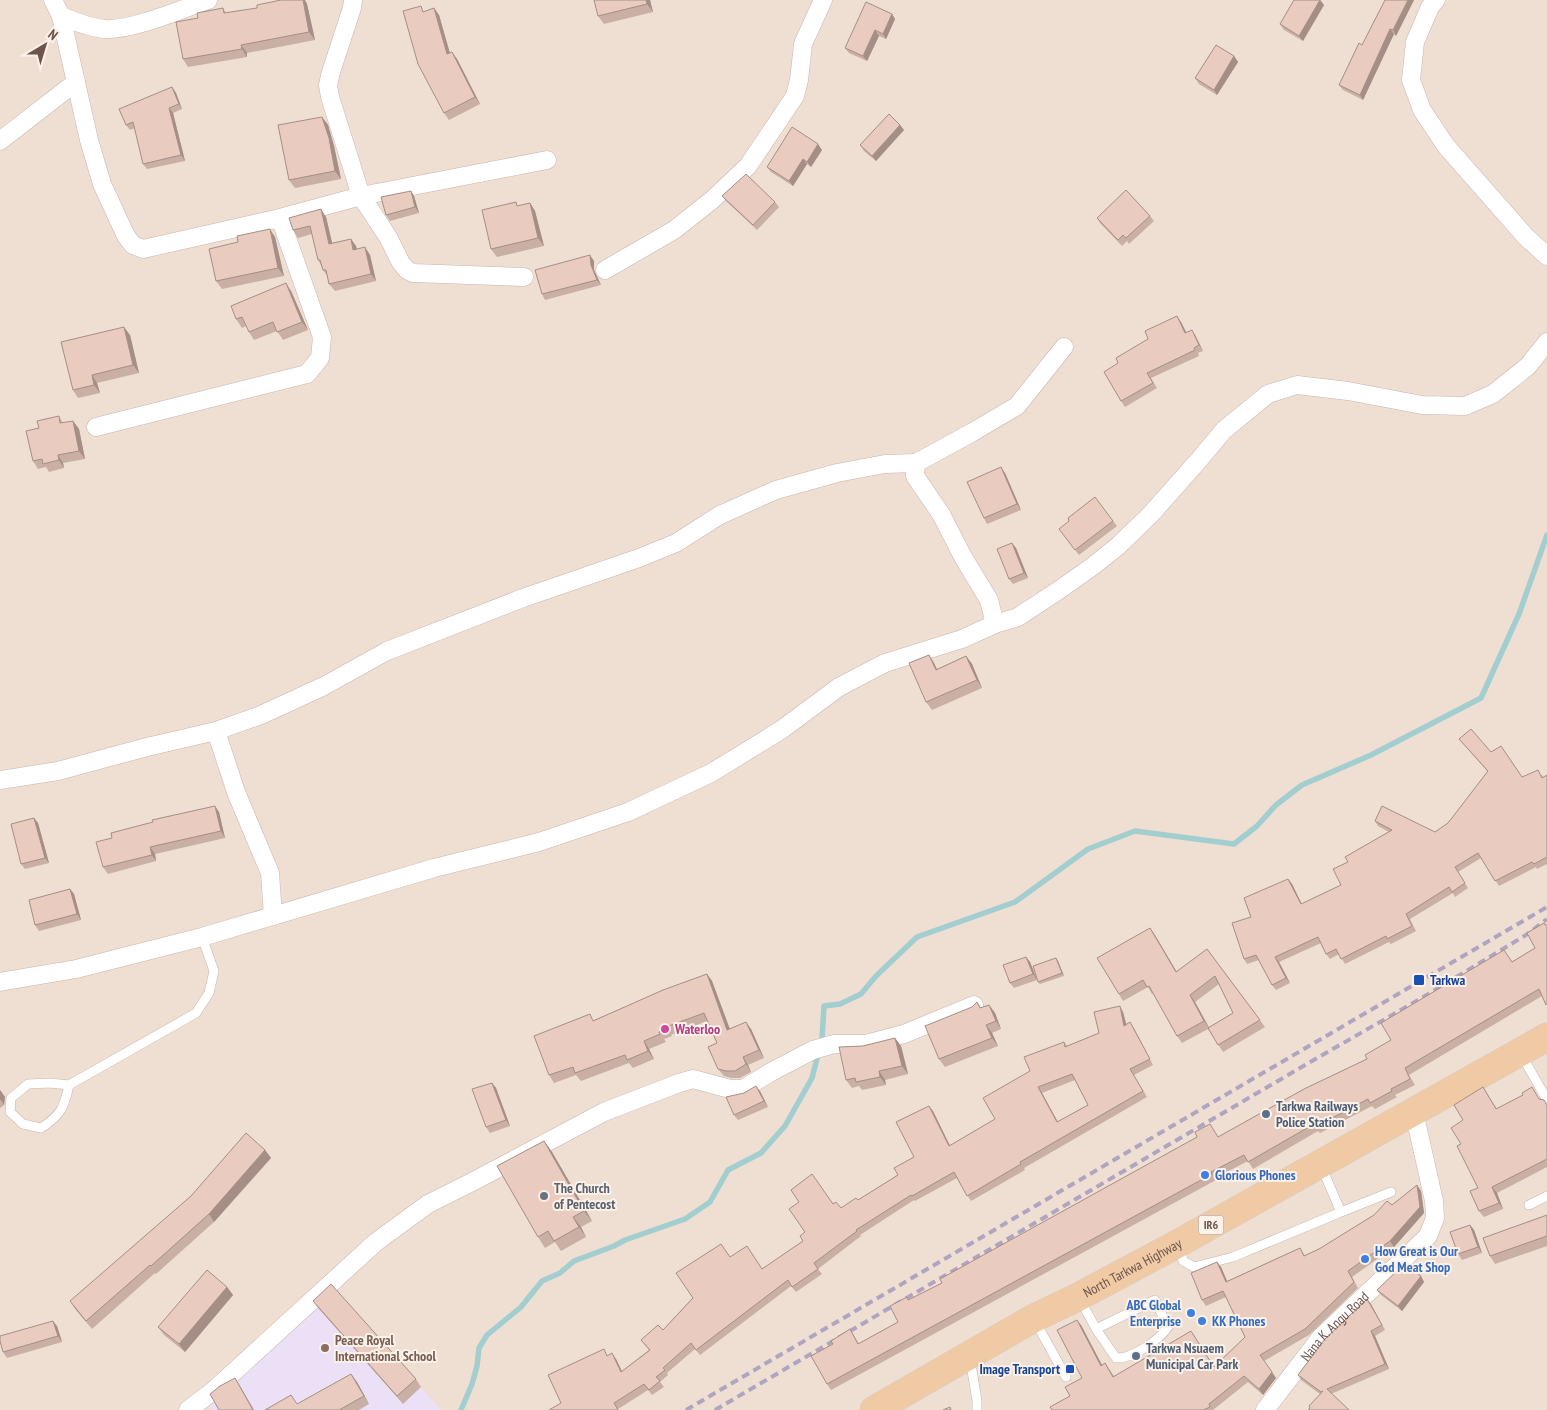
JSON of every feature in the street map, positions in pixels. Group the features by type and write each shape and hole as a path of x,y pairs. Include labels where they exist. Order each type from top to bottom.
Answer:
{"main road":[{"name":"North Tarkwa Highway","path":"889,1404 969,1354 1179,1243 1547,1038"}],"street":[{"path":"57,8 84,25 104,29 120,28 208,0"},
{"path":"353,0 328,85 330,97 361,196 388,237 401,263 407,270 413,273 524,277"},
{"path":"605,270 674,230 712,200 748,166 795,96 799,80 803,44 823,0"},
{"path":"1436,0 1430,7 1416,42 1411,80 1422,110 1446,146 1526,238 1547,256"},
{"path":"57,8 89,140 102,184 126,236 133,245 143,249 280,218 361,196 547,160"},
{"path":"0,141 76,82"},
{"path":"96,427 307,374 320,358 322,337 280,218"},
{"path":"0,982 76,968 202,937 434,868 539,842 628,812 711,773 781,730 839,687 885,663 962,639 995,624 1018,617 1093,566 1118,546 1151,514 1224,430 1268,394 1297,385 1348,391 1422,404 1465,406 1493,394 1528,366 1547,342"},
{"path":"0,780 58,771 216,731 261,715 324,686 387,651 523,598 639,558 676,543 720,515 776,490 837,473 885,464 916,463 1016,406 1064,347"},
{"path":"916,463 915,476 941,514 988,600 995,624"},
{"path":"216,731 236,792 270,873 273,916"},
{"path":"188,1410 220,1385 376,1242 428,1204 604,1112 693,1079 730,1089 743,1089 813,1050 834,1044 866,1044 904,1034 974,1005"},
{"name":"Nana K. Angu Road","path":"1265,1410 1321,1337 1428,1236 1435,1218 1434,1201 1414,1112"}],"lane":[{"path":"69,1085 65,1104 57,1117 41,1128 23,1124 10,1112 11,1098 28,1084 50,1082 69,1085 196,1014 209,994 214,970 202,937"},
{"path":"1520,1053 1547,1100"},
{"path":"1320,1163 1341,1212"},
{"path":"1179,1243 1183,1261 1194,1267 1233,1258 1391,1192"},
{"path":"1529,1205 1547,1196"},
{"path":"1078,1297 1096,1329 1116,1358 1126,1358 1162,1336 1168,1327 1155,1300 1096,1329"},
{"path":"1034,1318 1066,1377"},
{"path":"969,1354 977,1401 976,1410"}],"shaded area":[{"path":"0,0 1547,0 1547,1410 0,1410"},
{"name":"Peace Royal International School","path":"326,1290 442,1410 211,1410 209,1406"}],"building":[{"path":"281,0 303,0 309,32 241,45 242,49 183,59 176,22 198,18 197,13 223,8 224,13 257,8 257,5"},
{"path":"594,0 646,0 647,4 598,16"},
{"path":"1294,0 1320,0 1299,36 1280,24"},
{"path":"1385,0 1408,0 1393,30 1390,29 1360,95 1339,85 1359,43 1362,45"},
{"path":"866,2 892,14 883,34 875,30 863,56 845,48"},
{"path":"421,6 423,12 434,8 447,54 452,52 475,97 444,113 418,64 403,11"},
{"path":"1216,45 1234,56 1214,90 1195,78"},
{"path":"172,87 179,104 169,108 181,155 143,164 133,122 126,125 119,109"},
{"path":"889,114 900,125 872,156 860,145"},
{"path":"322,117 329,138 335,171 289,180 278,125"},
{"path":"792,127 818,144 807,162 803,159 789,181 767,167"},
{"path":"746,174 775,202 753,225 722,196"},
{"path":"1126,190 1150,216 1126,238 1123,235 1118,240 1097,218"},
{"path":"411,191 415,207 386,215 381,197"},
{"path":"516,202 517,206 530,203 538,238 491,249 482,210"},
{"path":"321,209 329,244 351,239 353,250 365,247 371,274 329,284 326,270 323,270 320,260 318,260 310,226 293,230 289,218"},
{"path":"270,229 278,268 216,281 209,249 238,242 237,236"},
{"path":"590,255 591,265 597,280 542,294 535,270"},
{"path":"286,283 302,322 277,332 273,322 249,332 242,317 236,319 231,306"},
{"path":"1177,316 1185,333 1192,330 1199,345 1194,348 1195,350 1147,373 1153,383 1121,401 1104,372 1118,363 1116,358 1148,339 1145,331"},
{"path":"124,327 133,365 92,375 94,385 73,390 61,342"},
{"path":"59,416 60,423 73,421 79,451 58,455 59,460 43,464 42,459 33,461 26,431 39,428 37,421"},
{"path":"1001,467 1017,504 984,518 967,482"},
{"path":"1095,497 1113,521 1075,550 1059,529 1069,521 1068,518"},
{"path":"1012,543 1024,573 1009,579 997,549"},
{"path":"929,655 936,670 966,656 977,680 926,702 909,663"},
{"path":"1471,729 1491,752 1501,746 1522,777 1538,770 1542,778 1547,775 1547,857 1534,864 1532,862 1495,881 1478,853 1455,867 1465,883 1452,892 1449,887 1406,914 1412,926 1387,939 1386,936 1341,959 1336,949 1326,954 1318,937 1275,957 1286,978 1272,985 1256,955 1244,959 1232,923 1251,917 1244,898 1288,879 1301,904 1341,885 1333,869 1348,862 1345,857 1392,830 1375,821 1382,806 1435,832 1448,823 1488,771 1459,739"},
{"path":"215,806 221,831 150,847 152,855 103,867 96,842 112,838 111,833 153,822 152,820"},
{"path":"34,818 45,858 21,864 11,824"},
{"path":"70,889 77,914 35,925 29,900"},
{"path":"1544,923 1547,925 1546,1005 1539,989 1405,1068 1410,1079 1391,1089 1392,1091 1370,1103 1368,1099 1315,1127 1314,1124 1248,1162 1244,1155 1211,1172 1212,1174 827,1384 811,1356 833,1344 831,1341 850,1329 858,1344 898,1322 890,1306 907,1297 908,1300 942,1283 940,1279 1197,1137 1195,1132 1210,1124 1218,1137 1304,1089 1367,1059 1365,1055 1391,1040 1381,1023 1504,950 1512,962 1535,948 1527,933"},
{"path":"1150,928 1176,972 1207,949 1260,1020 1218,1045 1208,1028 1233,1013 1215,976 1190,995 1204,1021 1177,1036 1149,986 1147,987 1143,980 1119,994 1097,958"},
{"path":"1026,957 1033,974 1010,983 1003,965"},
{"path":"1056,958 1062,973 1038,982 1033,966"},
{"path":"707,974 727,1030 746,1022 759,1050 743,1057 746,1064 735,1071 718,1069 708,1047 717,1043 704,1013 666,1027 659,1032 660,1034 644,1041 648,1051 627,1060 625,1055 575,1073 573,1067 549,1075 534,1036 590,1014 593,1021 663,990"},
{"path":"977,1002 980,1008 989,1005 996,1021 986,1025 992,1038 939,1059 925,1026 972,1007"},
{"path":"1120,1006 1124,1026 1130,1022 1150,1059 1130,1069 1143,1091 1020,1162 1021,1164 967,1196 954,1172 911,1195 856,1230 814,1263 818,1269 792,1287 788,1280 696,1350 691,1343 663,1368 665,1370 656,1377 660,1381 649,1390 644,1384 614,1403 618,1410 549,1410 561,1403 548,1375 604,1349 607,1356 612,1353 621,1372 650,1350 641,1340 658,1325 663,1330 693,1298 676,1273 721,1244 730,1257 747,1246 762,1269 803,1241 800,1236 805,1232 789,1209 799,1202 791,1190 812,1174 833,1204 836,1202 841,1208 856,1198 858,1200 898,1175 894,1168 914,1157 896,1122 929,1106 949,1146 995,1119 983,1098 1030,1071 1024,1057 1064,1042 1065,1047 1099,1033 1094,1012","holes":["1072,1074 1088,1105 1057,1122 1038,1087"]},
{"path":"895,1038 902,1066 879,1071 880,1077 856,1082 855,1078 846,1080 839,1047 863,1046"},
{"path":"492,1083 506,1120 486,1127 472,1089"},
{"path":"756,1086 764,1101 734,1115 726,1097 744,1093"},
{"path":"1483,1087 1496,1109 1523,1095 1522,1093 1532,1087 1539,1099 1544,1100 1547,1105 1547,1159 1492,1187 1499,1203 1479,1211 1470,1191 1478,1188 1457,1146 1461,1144 1451,1128 1463,1120 1454,1105"},
{"path":"246,1133 265,1150 209,1214 86,1321 70,1301 191,1196"},
{"path":"544,1141 584,1211 573,1217 579,1227 554,1241 548,1231 538,1237 497,1166"},
{"path":"1417,1185 1420,1207 1390,1241 1348,1271 1354,1282 1305,1329 1260,1355 1272,1372 1259,1389 1244,1376 1209,1404 1210,1407 1203,1410 1052,1410 1050,1407 1070,1396 1065,1387 1082,1378 1057,1330 1077,1320 1101,1366 1105,1363 1113,1377 1191,1331 1214,1367 1245,1337 1223,1291 1202,1300 1191,1273 1217,1262 1226,1282 1300,1248 1304,1256 1319,1249 1374,1215 1387,1201 1392,1205"},
{"path":"1547,1215 1547,1236 1490,1256 1483,1238"},
{"path":"1470,1225 1478,1247 1458,1254 1450,1232"},
{"path":"1404,1264 1421,1276 1398,1306 1377,1290"},
{"path":"207,1270 227,1287 179,1344 158,1327"},
{"path":"331,1284 416,1379 397,1396 313,1301"},
{"path":"1367,1299 1382,1325 1371,1331 1385,1364 1327,1389 1349,1410 1308,1410 1309,1406 1323,1391 1321,1392 1298,1375 1325,1339"},
{"path":"53,1321 58,1336 3,1352 0,1336"},
{"path":"351,1374 364,1396 339,1410 265,1410 291,1395 297,1404"},
{"path":"235,1378 253,1410 219,1410 210,1394"}],"waterway":[{"path":"461,1410 472,1384 479,1348 487,1335 521,1307 542,1281 560,1273 574,1261 625,1240 685,1219 710,1202 728,1170 761,1153 785,1126 812,1078 822,1039 824,1006 840,1004 861,994 876,976 917,937 1015,902 1088,849 1135,831 1234,844 1257,826 1276,805 1302,785 1371,755 1481,698 1519,614 1547,535"}],"railway":[{"path":"686,1410 1547,907"},
{"path":"715,1410 1425,996 1526,935 1547,919"}],"place":[{"name":"Tarkwa","path":"1419,980"},
{"name":"Waterloo","path":"665,1029"},
{"name":"Tarkwa Railways Police Station","path":"1266,1114"},
{"name":"Glorious Phones","path":"1205,1175"},
{"name":"The Church of Pentecost","path":"544,1196"},
{"name":"How Great is Our God Meat Shop","path":"1365,1259"},
{"name":"ABC Global Enterprise","path":"1191,1313"},
{"name":"KK Phones","path":"1202,1321"},
{"name":"Peace Royal International School","path":"325,1348"},
{"name":"Tarkwa Nsuaem Municipal Car Park","path":"1136,1356"},
{"name":"Image Transport","path":"1070,1369"}]}
